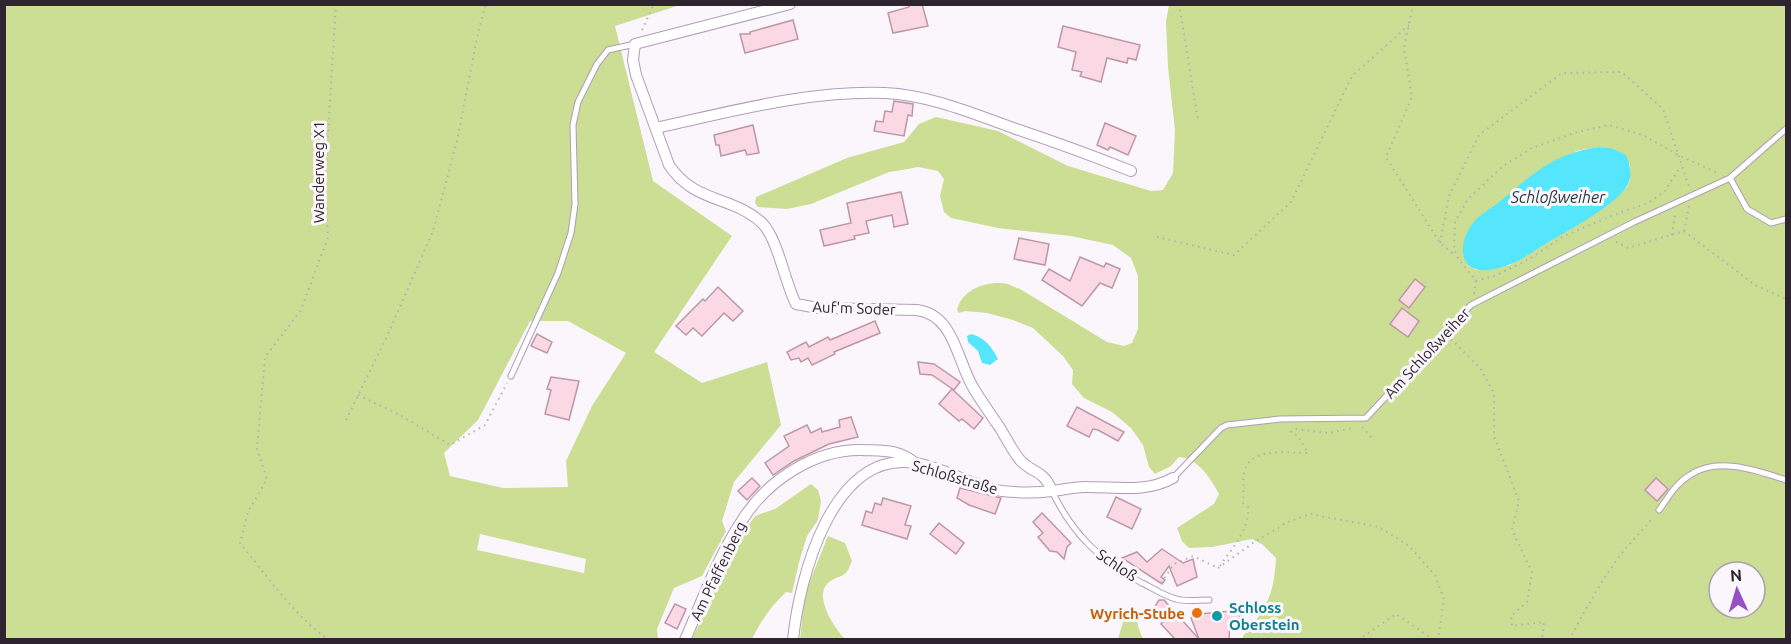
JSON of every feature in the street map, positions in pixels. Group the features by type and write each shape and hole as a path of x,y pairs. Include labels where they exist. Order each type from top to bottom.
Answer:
{"street":[{"path":"635,44 790,4"},
{"name":"Auf'm Soder","path":"635,44 633,60 636,75 669,165 678,178 690,188 749,214 767,229 796,304 818,308 917,310 938,318 953,341 972,386 1018,457 1043,475 1052,491"},
{"path":"656,128 801,98 831,94 885,93 938,102 977,114 1072,147 1131,171"},
{"name":"Am Pfaffenberg","path":"685,639 722,558 744,517 787,475 820,456 852,450 896,452 904,454 914,462"},
{"name":"Schloßstraße","path":"793,639 802,583 813,551 842,496 867,472 894,464 914,462 1000,490 1027,493 1052,491"},
{"name":"Am Schloßweiher","path":"1052,491 1083,486 1134,489 1159,486 1173,478"}],"lane":[{"path":"511,375 558,273 571,233 574,204 573,125 578,102 597,64 608,50 635,44"},
{"name":"Am Schloßweiher","path":"1173,478 1227,424 1280,418 1366,418 1471,305 1730,178 1786,129"},
{"path":"1730,178 1747,208 1771,223 1786,219"},
{"path":"1659,510 1677,485 1688,476 1706,468 1731,467 1760,471 1786,480"},
{"name":"Schloß","path":"1052,491 1062,513 1080,536 1107,562 1176,599 1209,600"}],"path":[{"name":"Wanderweg X1","path":"330,639 318,633 274,585 240,543 248,512 267,479 257,449 265,357 301,310 328,237 325,182 336,4"},
{"path":"346,420 389,332 433,231 457,141 478,33 486,4"},
{"path":"635,44 654,4"},
{"path":"1179,4 1198,120"},
{"path":"1413,4 1404,48 1412,97 1386,157 1440,243 1458,258 1476,281 1497,275 1531,258 1564,236 1648,203 1664,192 1682,166"},
{"path":"1157,237 1234,255 1291,202 1352,76 1409,25"},
{"path":"1440,243 1449,196 1479,135 1562,73 1622,72 1662,109 1692,195 1684,231"},
{"path":"1458,258 1454,249 1455,222 1468,199 1503,166 1532,148 1577,132 1609,125 1643,135 1678,155 1730,178"},
{"path":"1606,237 1628,248 1684,231"},
{"path":"1684,231 1755,285 1786,299"},
{"path":"1444,333 1480,368 1494,393 1494,436 1519,501 1512,530 1532,572 1527,602 1511,616 1512,626 1544,622 1542,639"},
{"path":"358,395 400,415 450,444 485,425 511,375"},
{"path":"1218,568 1238,541 1249,516 1248,507 1243,503 1245,470 1257,455 1308,453 1298,436 1291,432 1295,429 1329,434 1362,427 1372,438"},
{"path":"1569,639 1594,593 1614,564 1659,510"},
{"path":"1218,568 1288,522 1310,514 1379,527 1409,546 1435,575 1444,599 1436,639 1396,614 1358,639"},
{"path":"1156,590 1174,564 1191,557 1218,568"}],"green space":[{"path":"4,5 680,5 615,26 653,181 732,236 654,352 702,383 767,362 781,425 734,482 722,521 726,531 702,576 674,588 657,629 658,639 5,639","holes":["530,321 568,321 626,353 592,406 566,461 568,487 503,488 450,476 444,453 478,420","480,534 586,559 584,573 477,550"]},
{"path":"1169,5 1786,5 1786,639 1242,639 1268,600 1276,558 1263,545 1252,539 1212,547 1189,548 1182,541 1177,528 1214,504 1219,494 1203,470 1192,461 1179,457 1171,466 1155,474 1149,467 1143,445 1131,428 1112,412 1084,398 1072,384 1073,370 1063,356 1033,328 987,313 965,311 959,313 957,310 970,291 992,283 1007,284 1020,289 1107,342 1124,346 1132,343 1138,329 1138,276 1131,258 1113,245 1071,236 998,228 951,218 944,212 940,196 944,179 938,171 918,167 889,172 811,204 787,209 758,207 755,203 756,197 847,158 904,142 919,124 936,117 998,131 1068,166 1151,191 1163,190 1173,173 1175,130 1166,21","holes":["1599,147 1611,148 1630,164 1630,180 1627,187 1608,205 1510,265 1487,270 1476,270 1468,265 1576,151"]},
{"path":"811,484 818,490 821,501 818,520 807,536 792,593 786,592 776,603 752,639 692,639 742,535 755,516 775,509"},
{"path":"828,536 845,543 852,561 844,574 828,583 823,596 831,620 845,639 800,640 804,596"},
{"path":"1130,606 1135,613 1144,639 1118,639"}],"water":[{"name":"Schloßweiher","path":"1599,147 1611,148 1626,155 1630,175 1629,182 1621,194 1588,219 1511,264 1492,270 1479,270 1466,262 1463,255 1465,239 1478,217 1533,174 1556,160"},
{"path":"971,334 987,343 998,359 990,365 982,363 978,351 968,342 967,336"}],"building":[{"path":"909,4 922,4 928,26 893,33 888,13 909,7"},
{"path":"793,20 798,39 745,53 740,34 750,34 750,32"},
{"path":"1063,26 1140,45 1136,60 1128,58 1127,63 1107,58 1101,82 1080,76 1082,72 1072,70 1076,52 1058,47"},
{"path":"894,101 913,104 912,116 908,115 904,136 874,131 876,121 883,122 885,111 892,112"},
{"path":"1105,123 1136,136 1128,155 1110,147 1108,150 1097,145"},
{"path":"753,125 759,153 747,155 745,150 721,156 714,135"},
{"path":"901,192 908,224 894,227 892,215 866,221 869,233 854,236 855,239 824,246 820,230 851,223 847,203"},
{"path":"1019,238 1049,244 1045,265 1014,259"},
{"path":"1080,257 1104,267 1106,263 1120,269 1112,288 1100,283 1082,306 1042,280 1049,269 1070,281"},
{"path":"1415,279 1425,287 1409,308 1399,300"},
{"path":"718,287 743,311 733,321 724,313 702,336 693,328 686,335 676,326"},
{"path":"1402,308 1419,321 1408,337 1390,324"},
{"path":"875,321 880,333 834,352 835,354 812,365 808,358 801,362 799,358 791,360 787,352 806,342 809,347 828,337 830,340"},
{"path":"537,334 552,342 547,353 531,346"},
{"path":"918,362 934,364 960,382 954,390 932,375 920,374"},
{"path":"551,377 579,381 569,420 545,414 551,390 547,389"},
{"path":"952,389 983,418 974,429 962,419 959,421 939,404"},
{"path":"1077,407 1124,432 1118,441 1098,430 1093,429 1089,437 1067,426"},
{"path":"851,417 858,437 829,444 794,461 773,475 765,463 789,446 784,436 807,425 811,433 821,428 822,432 840,427 839,420"},
{"path":"752,478 760,486 747,500 738,491"},
{"path":"1656,478 1668,489 1657,501 1645,490"},
{"path":"960,488 1001,498 995,514 957,498"},
{"path":"1116,497 1141,509 1132,529 1107,517"},
{"path":"883,498 911,506 905,525 911,526 907,539 862,525 866,511 872,513 875,503 881,505"},
{"path":"1042,513 1071,543 1067,547 1064,559 1057,552 1050,551 1038,537 1043,533 1033,522"},
{"path":"939,523 964,543 956,554 930,534"},
{"path":"1162,549 1183,563 1193,559 1197,577 1177,586 1169,566 1161,577 1165,580 1162,584 1122,558 1137,552 1147,562"},
{"path":"1159,600 1164,600 1199,639 1175,639 1161,624 1164,620 1154,608"},
{"path":"675,604 686,609 677,629 665,623"},
{"name":"Schloss Oberstein","path":"1231,611 1231,613 1240,613 1240,623 1230,624 1229,639 1199,639 1191,618 1200,614"}],"place":[{"name":"Wyrich-Stube","path":"1197,613"},
{"name":"Schloss Oberstein","path":"1217,616"}]}
